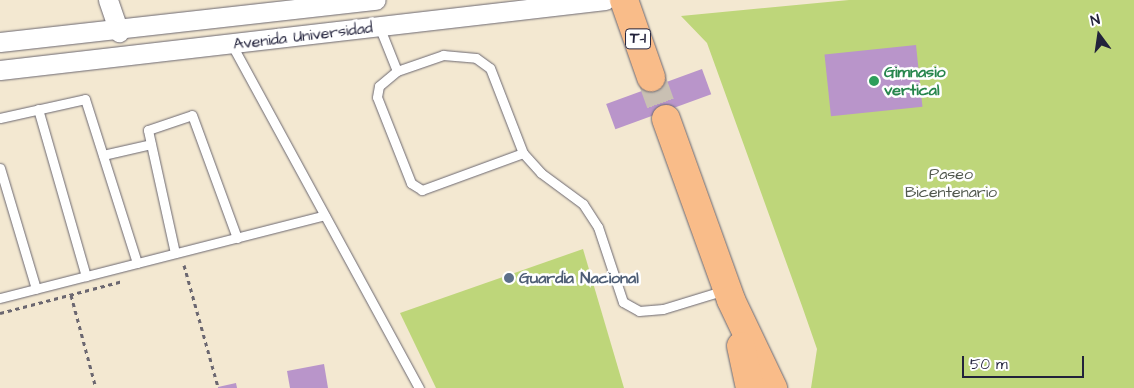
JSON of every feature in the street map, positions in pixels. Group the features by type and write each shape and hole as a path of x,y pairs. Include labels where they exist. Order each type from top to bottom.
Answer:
{"highway":[{"name":"T-1","path":"624,0 651,77"},
{"path":"666,119 728,295 750,388"},
{"path":"728,295 773,388"}],"street":[{"path":"108,0 119,32"},
{"name":"Avenida Universidad","path":"0,42 119,32 376,0"},
{"name":"Avenida Universidad","path":"0,70 232,45 605,0"},
{"path":"220,19 232,45"}],"lane":[{"path":"379,26 397,71"},
{"path":"232,45 419,388"},
{"path":"523,153 432,189 411,183 378,97 379,86 397,71 443,55 476,58 490,68 523,153 541,173 582,204 598,227 623,302 639,311 663,309 728,295"},
{"path":"0,118 85,99 137,263"},
{"path":"38,110 86,276"},
{"path":"175,254 148,130 192,115 237,238"},
{"path":"103,155 151,144"},
{"path":"0,168 36,289"},
{"path":"0,298 325,215"}],"path":[{"path":"184,265 218,387"},
{"path":"71,295 96,388"}],"green space":[{"name":"Paseo Bicentenario","path":"849,0 1134,0 1134,388 811,388 817,349 802,306 707,43 681,16"},
{"path":"583,249 624,388 436,388 400,313"}],"building":[{"name":"Gimnasio vertical","path":"916,45 922,107 831,116 825,55"},
{"path":"702,69 711,94 615,129 606,104"},
{"path":"324,364 328,388 290,388 287,371"},
{"path":"236,383 237,388 218,388 218,387"}],"tunnel":[{"path":"651,77 666,119"}],"place":[{"name":"Gimnasio vertical","path":"874,81"},
{"name":"Guardia Nacional","path":"509,278"}]}
